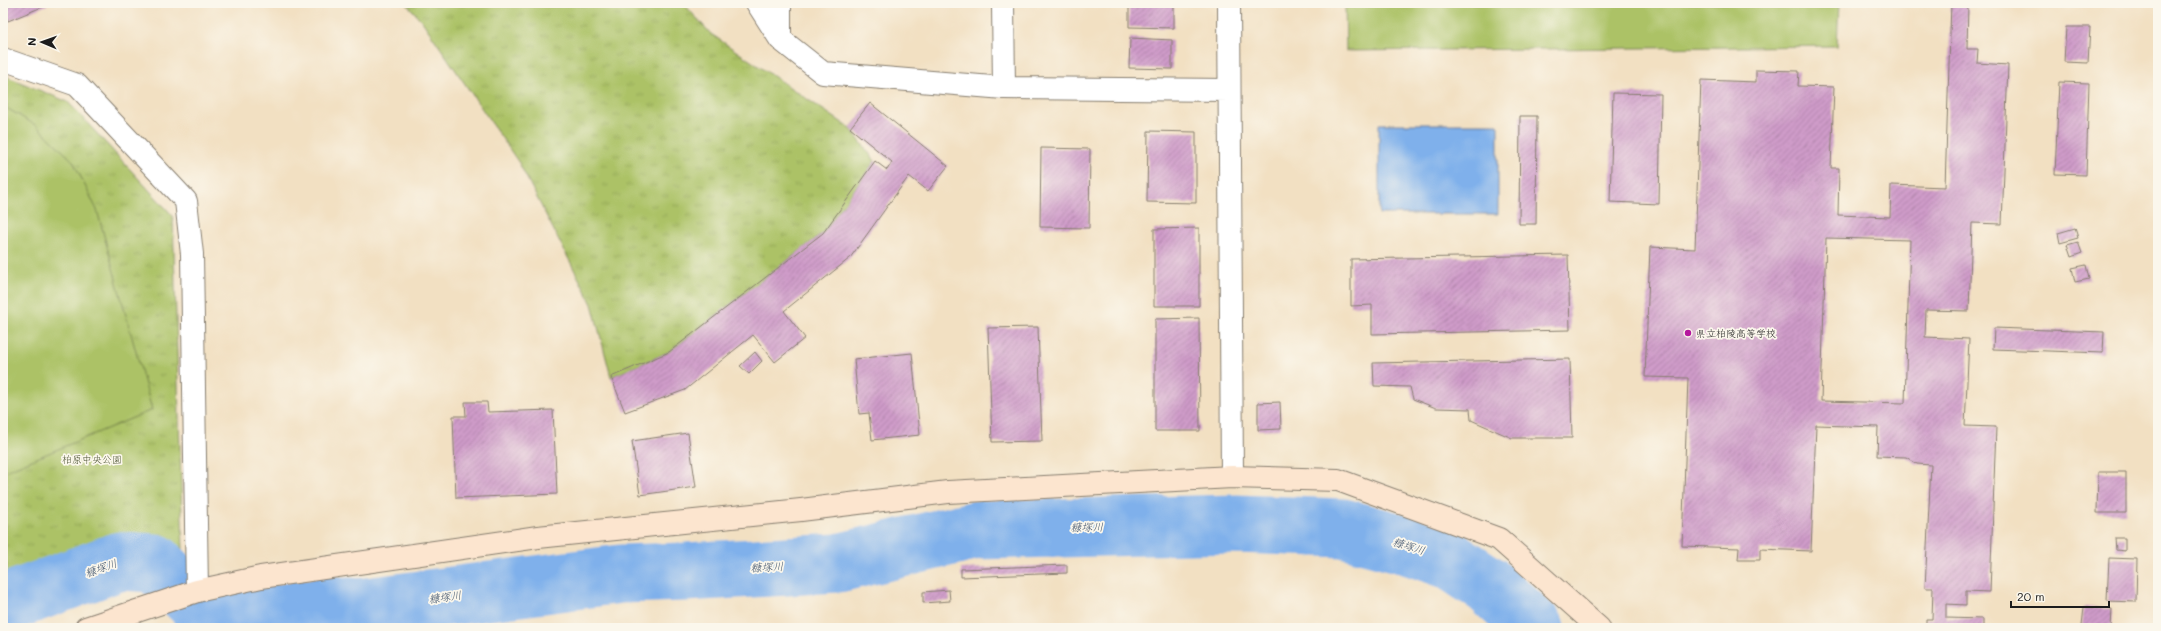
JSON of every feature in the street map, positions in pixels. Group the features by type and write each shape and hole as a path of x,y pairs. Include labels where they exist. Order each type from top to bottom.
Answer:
{"street":[{"path":"757,3 780,39 823,72 1004,88 1230,90"},
{"path":"780,3 780,39"},
{"path":"1003,3 1004,88"},
{"path":"1229,3 1232,477"},
{"path":"3,59 77,85 186,201 192,254 197,591"},
{"path":"86,628 197,591 261,577 538,537 801,510 948,492 1232,477 1338,480 1499,539 1599,628"}],"green space":[{"path":"406,3 683,3 711,34 850,128 875,161 823,233 669,352 611,377 592,304 519,163 422,21"},
{"path":"1345,3 1839,3 1837,46 1346,51"},
{"name":"柏原中央公園","path":"3,75 68,102 173,216 183,552 169,556 125,542 3,585"},
{"path":"3,106 37,126 73,161 97,210 152,410 3,472"}],"water":[{"path":"1379,124 1498,124 1498,214 1379,214"}],"building":[{"path":"3,3 47,3 47,5 8,21 3,10"},
{"path":"1129,3 1174,3 1174,28 1129,27"},
{"path":"1951,3 1968,3 1967,49 1978,49 1977,63 2008,65 2002,224 1972,223 1969,311 1926,310 1925,337 1969,339 1965,426 1996,427 1990,592 1966,591 1966,605 1946,604 1946,618 1983,619 1983,628 1926,628 1926,619 1932,619 1933,588 1925,588 1931,465 1917,464 1906,457 1877,456 1878,427 1816,425 1811,551 1760,549 1760,560 1738,560 1739,548 1682,546 1688,378 1645,377 1650,247 1695,249 1701,80 1756,82 1756,70 1799,71 1798,86 1834,87 1831,168 1839,168 1838,215 1890,217 1891,185 1945,187","holes":["1826,238 1910,240 1905,403 1821,401"]},
{"path":"2066,27 2090,27 2088,63 2064,62"},
{"path":"1130,38 1172,40 1172,69 1129,68"},
{"path":"2059,82 2089,83 2086,175 2055,174"},
{"path":"1613,93 1661,94 1659,204 1610,202"},
{"path":"870,103 948,166 928,191 909,176 850,258 784,311 805,338 775,362 753,335 685,390 625,412 611,377 669,352 823,233 875,161 887,170 892,162 850,128"},
{"path":"1520,116 1537,116 1536,224 1519,224"},
{"path":"1148,131 1196,132 1196,203 1147,202"},
{"path":"1041,148 1090,149 1089,228 1040,227"},
{"path":"1199,228 1199,306 1154,306 1154,229"},
{"path":"2075,228 2078,238 2060,243 2058,233"},
{"path":"2078,242 2082,253 2071,257 2067,245"},
{"path":"1568,255 1570,330 1372,334 1372,305 1351,306 1351,259"},
{"path":"2086,265 2089,279 2075,282 2072,268"},
{"path":"1199,318 1200,431 1155,431 1155,319"},
{"path":"1038,327 1042,441 992,442 988,328"},
{"path":"1994,328 2104,332 2103,353 1993,349"},
{"path":"755,352 762,361 749,374 740,366"},
{"path":"912,353 920,435 872,440 869,413 859,414 854,359"},
{"path":"1570,359 1572,438 1512,438 1471,420 1470,409 1436,408 1413,399 1410,387 1374,386 1373,363"},
{"path":"465,402 487,402 488,412 553,410 557,494 456,498 453,416 466,416"},
{"path":"1280,402 1281,429 1258,430 1258,403"},
{"path":"688,433 696,487 640,495 632,441"},
{"path":"2098,472 2126,472 2126,513 2097,513"},
{"path":"2115,538 2125,538 2125,551 2116,550"},
{"path":"2109,558 2137,559 2136,602 2107,601"},
{"path":"1067,565 1067,573 961,577 961,569"},
{"path":"949,590 950,601 923,603 923,592"},
{"path":"2084,607 2112,609 2111,628 2082,626"}],"waterway":[{"name":"糠塚川","path":"3,604 120,561 155,563 218,624 331,605 359,608 621,574 686,572 838,563 977,530 1237,524 1343,528 1407,545 1450,560 1488,585 1535,628"}],"place":[{"name":"県立柏陵高等学校","path":"1688,333"}]}
